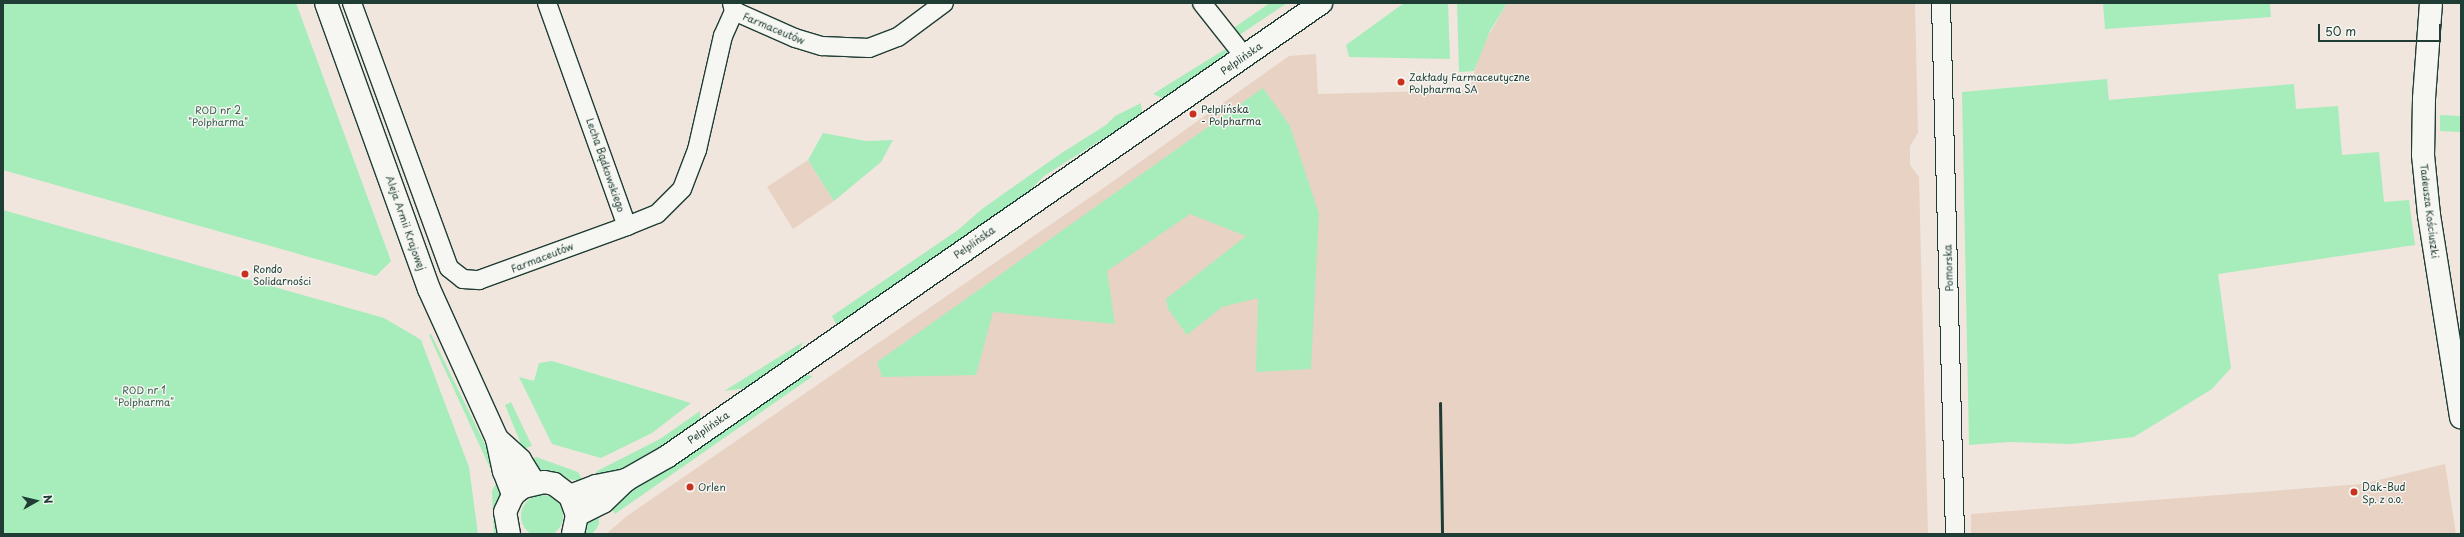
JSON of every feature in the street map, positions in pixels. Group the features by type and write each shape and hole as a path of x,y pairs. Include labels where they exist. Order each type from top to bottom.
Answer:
{"street":[{"name":"Aleja Armii Krajowej","path":"326,3 429,289 497,439 504,471 513,495"},
{"name":"Farmaceutów","path":"352,3 450,268 463,279 479,280 627,226"},
{"name":"Lecha Bądkowskiego","path":"547,3 627,226 657,214 674,198 682,189 697,150"},
{"name":"Farmaceutów","path":"697,150 723,36 733,7 780,32 810,42 837,47 869,48 898,37 944,3"},
{"path":"1202,3 1244,56"},
{"name":"Pelplińska","path":"573,515 596,486 626,480 668,456 1321,3"},
{"name":"Pomorska","path":"1941,3 1955,534"},
{"name":"Tadeusza Kościuszki","path":"2432,3 2424,99 2423,162 2429,215 2461,417"},
{"name":"Aleja Armii Krajowej","path":"497,439 520,460 534,482"},
{"path":"510,534 505,512 513,495 522,487 534,482 554,484 573,515"}],"shaded area":[{"name":"Zakłady Farmaceutyczne Polpharma SA","path":"1507,3 1915,3 1918,133 1910,146 1910,165 1919,177 1928,534 606,534 627,516 1105,187 1289,56 1316,54 1318,94 1469,90 1482,47"},
{"path":"808,160 834,201 793,229 767,187"},
{"name":"Dak-Bud Sp. z o.o.","path":"2445,464 2456,534 1971,534 1971,514 2362,484"}],"green space":[{"name":"ROD nr 2 \"Polpharma\"","path":"3,3 296,3 391,261 376,276 3,170"},
{"path":"1270,3 1287,3 1238,36 1232,29"},
{"path":"1404,3 1448,3 1450,59 1349,57 1346,45"},
{"path":"1457,3 1507,3 1490,31 1474,71 1459,72"},
{"path":"2103,3 2270,3 2271,17 2105,29"},
{"path":"1227,48 1226,56 1170,97 1162,98 1153,94"},
{"path":"2107,79 2109,100 2294,84 2296,109 2338,106 2342,155 2379,152 2384,202 2409,200 2415,245 2218,274 2231,368 2212,389 2134,437 2071,444 2009,442 1969,445 1962,92"},
{"path":"1263,88 1290,126 1319,214 1311,369 1256,372 1258,298 1222,307 1187,335 1168,309 1166,299 1246,236 1190,214 1107,271 1115,324 993,312 976,375 882,377 877,362"},
{"path":"1141,103 1142,112 1126,124 1044,176 1018,202 837,326 832,316 958,230 982,209 1060,154 1106,125 1115,116"},
{"path":"2440,115 2461,116 2461,132 2440,131"},
{"path":"823,133 866,141 893,140 881,162 834,201 808,160"},
{"name":"ROD nr 1 \"Polpharma\"","path":"3,210 384,318 421,340 469,467 478,534 3,534"},
{"path":"431,334 495,465 490,468 429,335"},
{"path":"803,342 796,356 747,388 724,391"},
{"path":"552,361 691,403 652,433 601,458 552,444 519,377 534,381 539,363"},
{"path":"807,375 813,376 615,514 610,506 799,377"},
{"path":"511,402 532,446 523,449 505,405"},
{"path":"700,411 700,419 691,428 660,448 616,472 595,476 597,471 660,439"},
{"path":"536,457 578,472 583,481 567,479 537,468 530,460"},
{"path":"499,478 501,488 499,534 494,534 492,491"},
{"path":"542,495 557,501 563,516 557,531 542,537 527,531 521,516 527,501"},
{"path":"599,515 599,524 592,534 583,534 591,518"}],"railway":[{"path":"1440,403 1442,534"}],"place":[{"name":"Zakłady Farmaceutyczne Polpharma SA","path":"1401,82"},
{"name":"Pelplińska - Polpharma","path":"1193,114"},
{"name":"Rondo Solidarności","path":"245,274"},
{"name":"Orlen","path":"690,487"},
{"name":"Dak-Bud Sp. z o.o.","path":"2354,492"}]}
